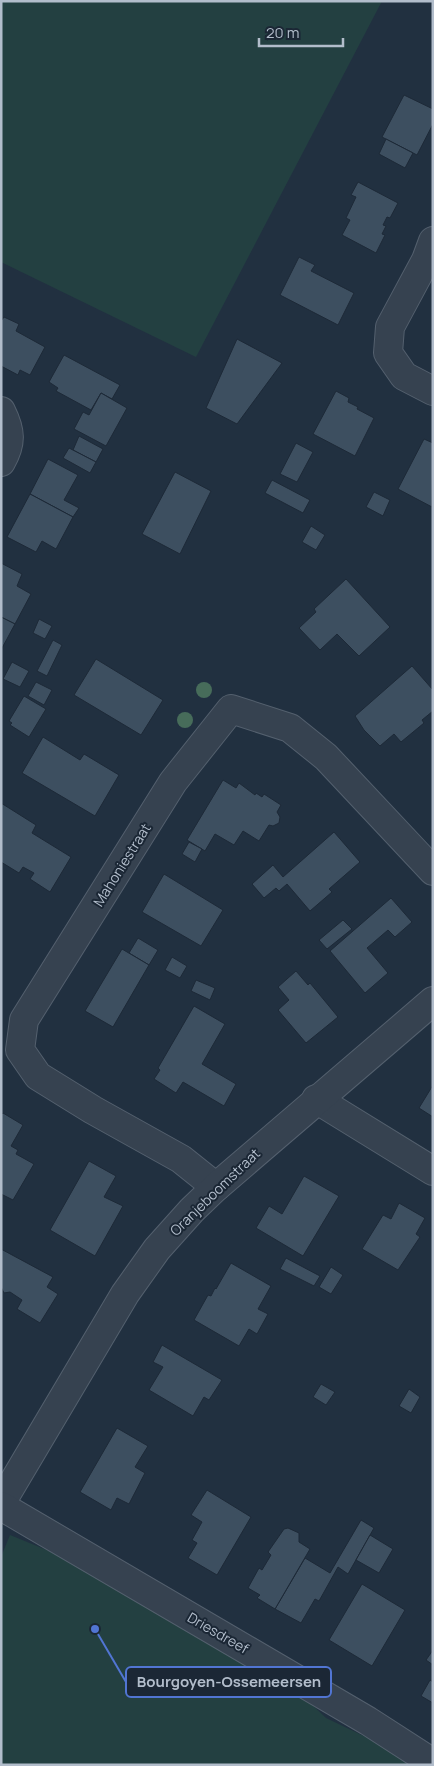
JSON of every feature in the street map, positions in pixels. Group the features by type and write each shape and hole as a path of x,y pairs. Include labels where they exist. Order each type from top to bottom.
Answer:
{"street":[{"path":"431,254 390,327 388,353 404,376 433,391"},
{"path":"1,412 9,428 8,450 1,462"},
{"name":"Mahoniestraat","path":"216,1187 181,1159 93,1110 38,1076 20,1050 24,1020 173,782 230,709 290,728 326,757 433,871"},
{"name":"Oranjeboomstraat","path":"1,1504 125,1294 157,1249 192,1210 216,1187 433,1001"},
{"path":"316,1100 433,1171"},
{"name":"Driesdreef","path":"1,1504 368,1722 433,1763"}],"green space":[{"path":"1,1 382,1 196,357 1,262"},
{"path":"10,1535 76,1562 303,1696 326,1718 389,1748 415,1765 1,1765 1,1557"}],"building":[{"path":"404,95 433,109 433,124 417,155 382,137"},
{"path":"386,139 413,153 405,168 379,154"},
{"path":"358,182 398,203 390,218 387,217 383,225 386,226 382,234 385,235 376,253 342,235 350,220 346,218 356,197 351,195"},
{"path":"299,257 315,265 311,271 354,293 338,325 280,295"},
{"path":"4,317 19,324 16,331 45,347 30,375 20,370 18,375 1,366 1,321"},
{"path":"237,339 282,363 237,424 206,408"},
{"path":"64,355 120,385 112,399 101,393 91,410 56,391 58,388 49,382"},
{"path":"336,391 349,398 348,402 358,407 357,409 374,418 355,456 313,434"},
{"path":"101,393 127,408 106,446 74,429 83,412 89,415"},
{"path":"79,436 103,449 96,462 73,450"},
{"path":"424,439 433,443 432,507 398,489"},
{"path":"296,443 313,452 297,482 280,474"},
{"path":"69,448 96,462 90,473 63,458"},
{"path":"48,459 78,475 64,500 79,508 73,517 30,494"},
{"path":"175,472 211,491 180,554 142,534"},
{"path":"272,480 310,500 303,513 265,493"},
{"path":"374,492 390,500 383,516 366,507"},
{"path":"30,494 73,517 56,549 42,541 36,552 7,537"},
{"path":"311,526 325,535 316,550 302,542"},
{"path":"1,563 22,574 17,586 31,594 15,624 1,617"},
{"path":"346,579 390,627 359,656 337,634 320,650 299,628 316,612 314,609"},
{"path":"1,617 15,624 1,650"},
{"path":"39,619 52,626 45,639 33,633"},
{"path":"53,640 62,645 47,676 37,671"},
{"path":"96,659 163,700 141,735 74,695"},
{"path":"12,662 29,671 20,687 3,679"},
{"path":"412,666 433,690 433,711 422,720 424,723 401,742 394,734 380,746 364,730 355,716"},
{"path":"36,682 52,690 44,705 28,696"},
{"path":"24,696 46,709 29,737 10,725 12,723 9,721"},
{"path":"43,737 80,760 84,754 119,775 95,816 22,773"},
{"path":"223,780 236,788 239,783 255,795 256,793 262,797 264,794 281,805 277,812 280,817 279,823 273,826 269,825 259,841 243,831 234,845 215,834 205,851 187,840"},
{"path":"1,803 36,825 32,833 71,857 50,892 30,879 34,873 23,867 19,873 1,862"},
{"path":"334,832 360,862 329,889 332,892 310,911 287,884 279,891 276,888 264,898 252,884 273,865 283,877"},
{"path":"189,842 202,849 195,862 182,854"},
{"path":"164,874 223,910 201,946 142,912"},
{"path":"391,898 412,922 395,937 388,930 367,948 388,973 365,993 330,951"},
{"path":"343,920 352,929 327,949 319,940"},
{"path":"138,938 158,950 149,965 129,953"},
{"path":"122,949 149,965 113,1027 85,1011"},
{"path":"172,957 187,966 180,978 165,970"},
{"path":"296,971 308,985 310,983 338,1017 306,1043 278,1010 289,1000 278,987"},
{"path":"196,980 215,988 210,1000 191,991"},
{"path":"194,1006 225,1024 202,1064 236,1084 224,1106 183,1082 176,1093 154,1079 160,1070 158,1068"},
{"path":"433,1085 433,1117 419,1108"},
{"path":"3,1113 23,1125 11,1146 18,1150 16,1154 34,1164 13,1200 1,1194 1,1115"},
{"path":"89,1161 116,1176 104,1197 123,1206 95,1256 50,1230"},
{"path":"304,1176 339,1196 303,1256 256,1228 269,1206 282,1214"},
{"path":"399,1203 425,1218 416,1234 420,1237 398,1270 362,1249 383,1215 391,1219"},
{"path":"1,1249 53,1277 47,1287 58,1294 40,1323 17,1309 22,1300 10,1292 4,1293 1,1287"},
{"path":"286,1258 320,1276 314,1286 280,1269"},
{"path":"231,1263 271,1286 258,1309 268,1314 257,1334 249,1329 239,1346 194,1320 208,1295 211,1296"},
{"path":"331,1267 343,1275 331,1294 319,1287"},
{"path":"162,1345 222,1380 209,1400 204,1397 193,1416 149,1390 163,1367 153,1362"},
{"path":"321,1384 335,1392 326,1405 313,1397"},
{"path":"409,1389 420,1397 411,1413 399,1406"},
{"path":"117,1428 148,1446 135,1467 145,1473 129,1504 117,1498 111,1510 80,1492"},
{"path":"207,1490 251,1517 217,1575 188,1558 197,1543 192,1540 202,1522 191,1515"},
{"path":"361,1520 374,1528 348,1574 338,1567 319,1601 315,1599 301,1623 275,1609 305,1558 330,1573"},
{"path":"288,1528 299,1533 299,1542 310,1549 275,1609 257,1598 260,1595 248,1588 259,1568 262,1570 271,1555 268,1552 284,1529"},
{"path":"370,1535 393,1549 379,1573 356,1560"},
{"path":"362,1584 405,1610 372,1666 329,1640"},
{"path":"433,1650 433,1665 426,1660"},
{"path":"430,1680 433,1682 433,1703 421,1696"}],"place":[{"name":"Bourgoyen-Ossemeersen","path":"95,1629"}]}
